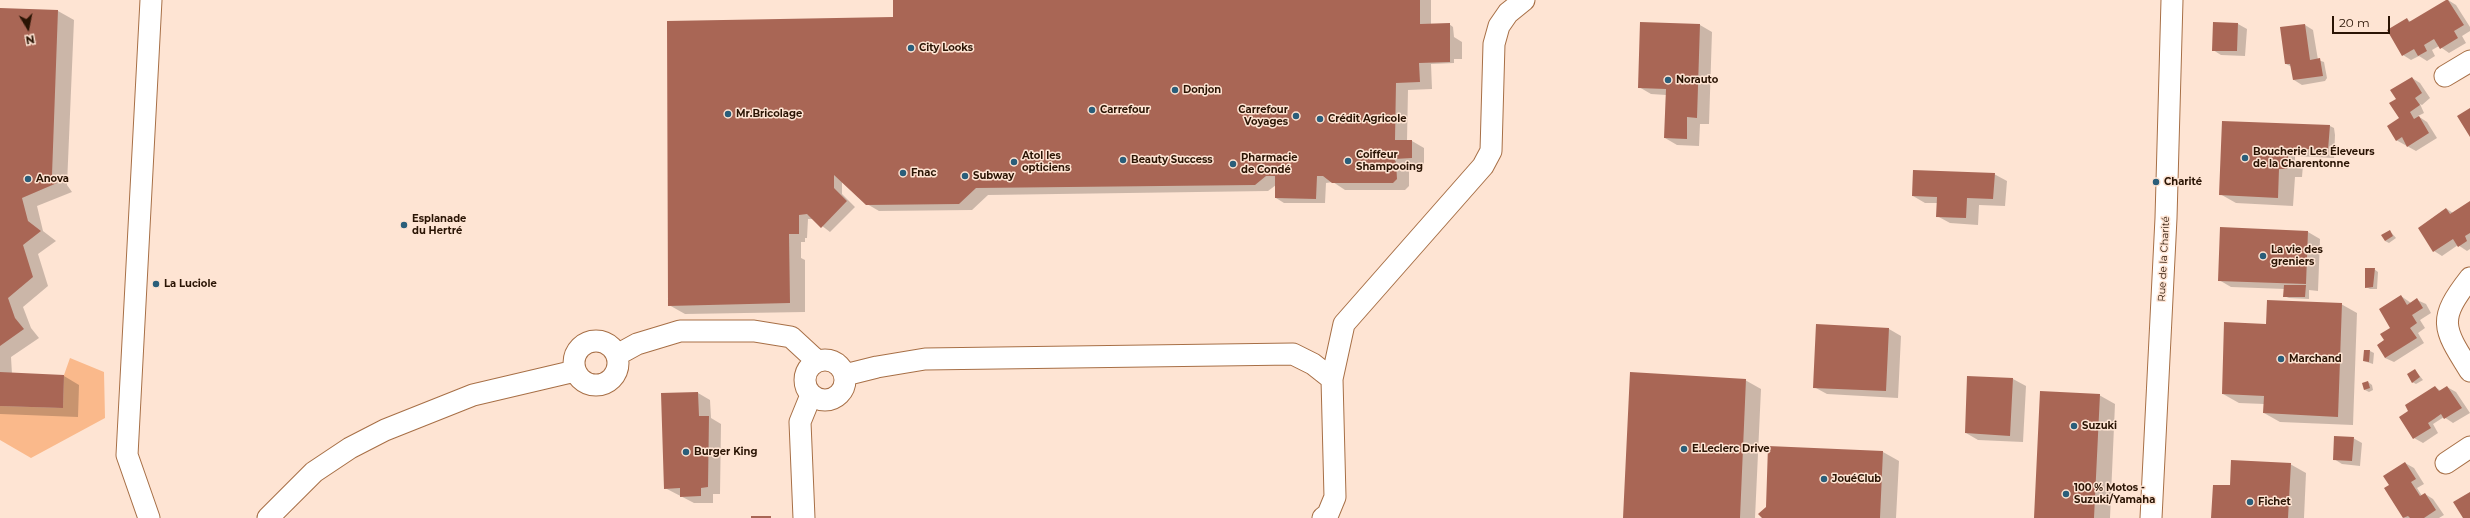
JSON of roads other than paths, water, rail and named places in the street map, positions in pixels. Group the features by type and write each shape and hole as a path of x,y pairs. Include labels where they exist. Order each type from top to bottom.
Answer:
{"street":[{"path":"149,518 127,455 151,0"},
{"path":"1324,518 1328,514 1335,497 1332,379 1336,355 1344,324 1483,166 1491,151 1494,44 1499,26 1508,13 1524,0"},
{"name":"Rue de la Charité","path":"2151,518 2166,218 2172,0"},
{"path":"2445,76 2470,61"},
{"path":"2470,278 2454,298 2446,321 2453,343 2470,371"},
{"path":"616,355 637,344 680,330 754,331 791,337 817,361"},
{"path":"592,341 607,344 616,355 618,362 614,375 604,384 590,384 584,382 575,370 575,356 584,344 592,341"},
{"path":"845,376 877,367 925,359 1293,354 1313,364 1332,379"},
{"path":"817,361 833,361 839,365 845,376 844,389 834,399 821,400 811,395 805,385 805,374 808,368 817,361"},
{"path":"268,518 314,472 350,448 385,430 473,395 575,370"},
{"path":"804,518 800,422 811,395"},
{"path":"2446,463 2470,447"},
{"path":"282,518 292,494"}],"place":[{"name":"City Looks","path":"911,48"},
{"name":"Norauto","path":"1668,80"},
{"name":"Donjon","path":"1175,90"},
{"name":"Carrefour","path":"1092,110"},
{"name":"Mr.Bricolage","path":"728,114"},
{"name":"Carrefour Voyages","path":"1296,116"},
{"name":"Crédit Agricole","path":"1320,119"},
{"name":"Boucherie Les Éleveurs de la Charentonne","path":"2245,158"},
{"name":"Beauty Success","path":"1123,160"},
{"name":"Coiffeur Shampooing","path":"1348,161"},
{"name":"Atol les opticiens","path":"1014,162"},
{"name":"Pharmacie de Condé","path":"1233,164"},
{"name":"Fnac","path":"903,173"},
{"name":"Subway","path":"965,176"},
{"name":"Anova","path":"28,179"},
{"name":"Charité","path":"2156,182"},
{"name":"Esplanade du Hertré","path":"404,225"},
{"name":"La vie des greniers","path":"2263,256"},
{"name":"La Luciole","path":"156,284"},
{"name":"Marchand","path":"2281,359"},
{"name":"Suzuki","path":"2074,426"},
{"name":"E.Leclerc Drive","path":"1684,449"},
{"name":"Burger King","path":"686,452"},
{"name":"JouéClub","path":"1824,479"},
{"name":"100 % Motos - Suzuki/Yamaha","path":"2066,494"},
{"name":"Fichet","path":"2250,502"}]}
